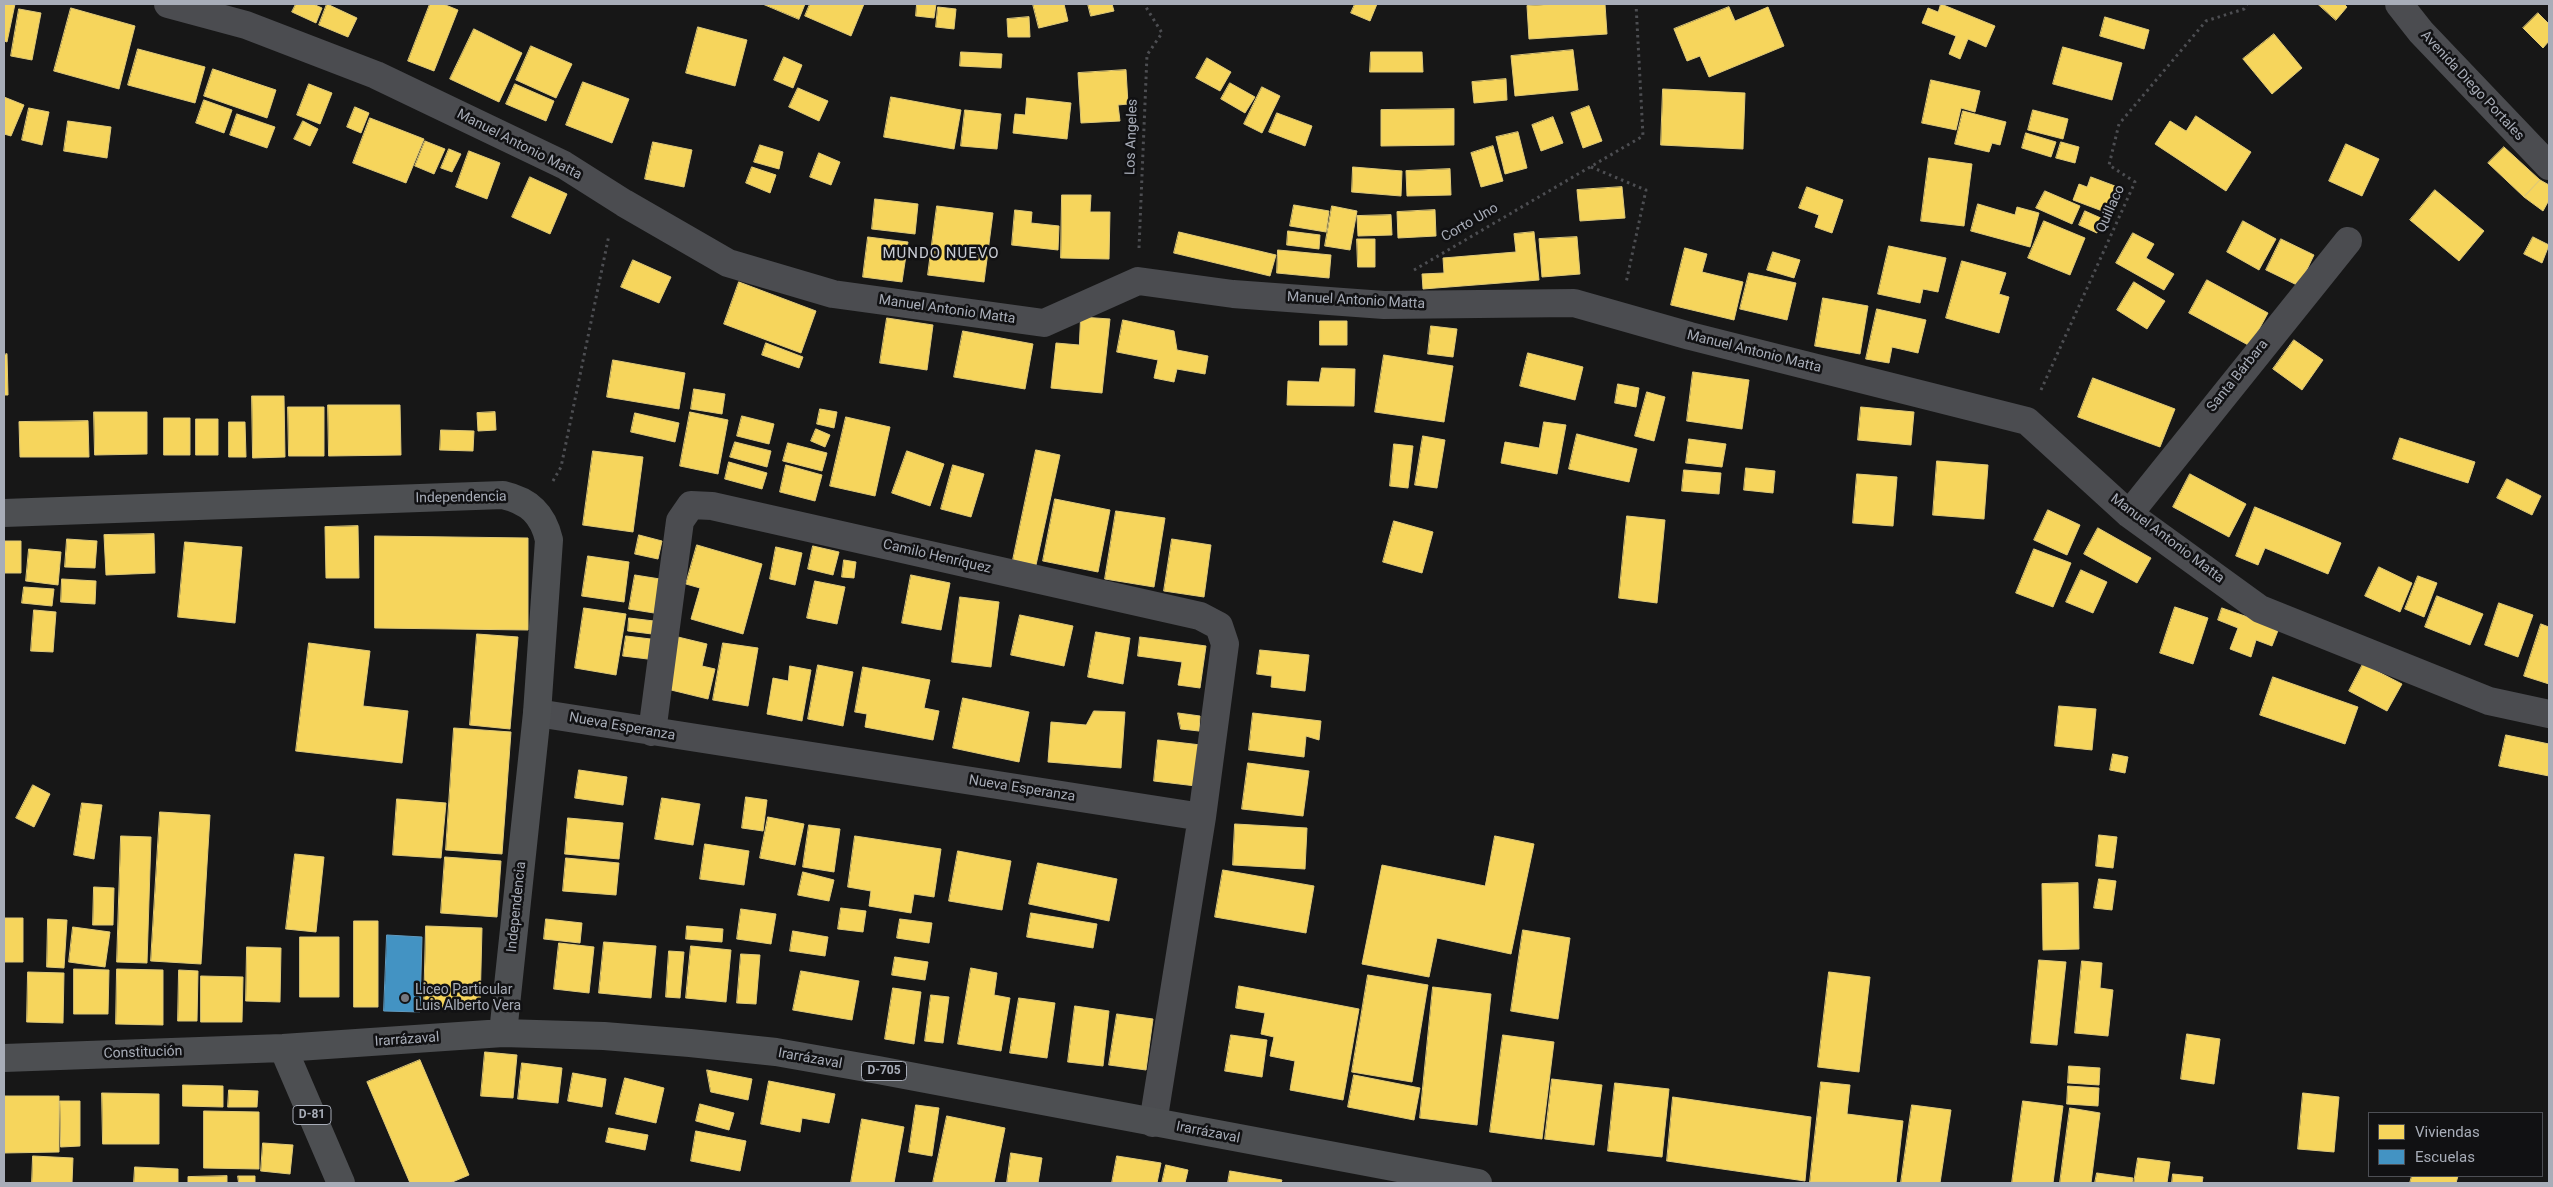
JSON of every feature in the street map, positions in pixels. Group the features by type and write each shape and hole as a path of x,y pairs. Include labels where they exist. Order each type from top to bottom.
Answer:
{"main road":[{"name":"Independencia","path":"4,512 503,496 526,503 536,510 542,519 549,540 537,713 503,1034"},
{"name":"Irarrázaval","path":"283,1048 503,1034 604,1036 776,1052 1478,1183"},
{"name":"Constitución","path":"4,1058 283,1048"},
{"name":"D-81","path":"283,1048 341,1183"}],"street":[{"name":"Manuel Antonio Matta","path":"168,4 246,25 376,75 564,165 624,203 728,263 833,294 1044,323 1138,281 1233,294 1384,305 1574,303 2027,421 2129,514 2260,609 2489,702 2549,714"},
{"name":"Avenida Diego Portales","path":"2399,4 2421,32 2549,166"},
{"name":"Santa Bárbara","path":"2129,514 2348,240"},
{"name":"Camilo Henríquez","path":"652,732 680,521 691,505 712,506 1200,616 1219,626 1225,644 1202,817"},
{"name":"Nueva Esperanza","path":"537,713 1202,817"},
{"path":"1153,1123 1202,817"}],"path":[{"name":"Los Angeles","path":"1138,281 1147,54 1162,33 1144,4"},
{"name":"Corto Uno","path":"1410,272 1643,136 1636,4"},
{"name":"Quillaco","path":"2027,421 2135,182 2109,165 2119,124 2206,21 2244,9 2247,4"},
{"path":"1591,167 1646,190 1619,316"},
{"path":"536,510 561,467 611,225 624,203"}],"building: Viviendas":[{"path":"4,4 15,4 7,42 4,41"},
{"path":"296,4 313,4 322,8 316,23 292,12"},
{"path":"327,4 357,18 348,37 319,25"},
{"path":"430,4 443,4 458,10 434,71 408,61"},
{"path":"763,4 805,4 799,19"},
{"path":"810,4 864,4 851,36 805,16"},
{"path":"917,4 936,4 934,18 916,16"},
{"path":"1033,4 1064,4 1068,21 1039,28"},
{"path":"1088,4 1112,4 1114,11 1091,16"},
{"path":"1355,4 1377,4 1370,21 1351,13"},
{"path":"1605,4 1607,34 1529,39 1527,6"},
{"path":"1941,4 1995,26 1986,47 1968,39 1960,59 1949,54 1956,36 1922,23 1928,8 1938,12"},
{"path":"2318,4 2344,4 2347,7 2336,20"},
{"path":"938,7 956,9 954,29 936,27"},
{"path":"1729,7 1735,21 1768,7 1784,46 1709,77 1700,56 1687,61 1674,29"},
{"path":"71,8 135,26 119,89 54,71"},
{"path":"19,9 41,13 32,60 11,56"},
{"path":"2538,13 2549,24 2549,41 2543,48 2523,28"},
{"path":"1029,17 1030,37 1008,37 1007,19"},
{"path":"2105,17 2149,30 2144,49 2100,36"},
{"path":"698,27 747,40 735,86 686,73"},
{"path":"474,29 522,53 499,102 450,79"},
{"path":"2274,34 2302,68 2272,94 2243,59"},
{"path":"531,46 572,64 556,98 516,80"},
{"path":"2063,47 2122,63 2112,100 2053,84"},
{"path":"138,49 205,67 195,103 128,85"},
{"path":"1573,50 1578,90 1515,96 1511,56"},
{"path":"961,52 1002,54 1001,68 960,66"},
{"path":"1371,52 1422,52 1423,72 1370,72"},
{"path":"784,57 802,65 793,88 774,80"},
{"path":"1207,58 1231,72 1220,91 1196,78"},
{"path":"213,69 276,90 267,118 204,96"},
{"path":"1126,70 1128,104 1118,105 1120,121 1081,123 1078,73"},
{"path":"1506,79 1507,100 1474,103 1472,82"},
{"path":"1931,80 1980,91 1975,112 1961,108 1956,130 1922,123"},
{"path":"583,82 629,99 612,143 566,125"},
{"path":"1230,83 1255,97 1245,113 1221,99"},
{"path":"309,84 332,93 320,124 297,115"},
{"path":"515,84 554,101 546,121 506,104"},
{"path":"1262,87 1280,96 1262,133 1244,124"},
{"path":"798,88 828,101 819,121 789,107"},
{"path":"1663,89 1745,93 1743,149 1661,145"},
{"path":"4,97 24,105 11,136 4,134"},
{"path":"891,97 961,110 954,149 884,137"},
{"path":"1027,98 1071,103 1067,139 1013,133 1015,114 1025,115"},
{"path":"204,100 232,110 224,133 196,123"},
{"path":"1589,106 1602,141 1583,148 1571,113"},
{"path":"355,107 369,113 361,133 347,127"},
{"path":"29,108 49,112 42,145 22,140"},
{"path":"1454,109 1454,145 1381,146 1381,110"},
{"path":"965,110 1001,114 997,149 961,146"},
{"path":"2033,110 2068,119 2063,139 2028,130"},
{"path":"1963,111 2006,122 2000,145 1992,143 1989,152 1955,144"},
{"path":"1277,113 1312,126 1305,146 1269,132"},
{"path":"237,114 275,127 267,148 230,135"},
{"path":"2196,116 2251,152 2226,191 2155,144 2170,121 2186,131"},
{"path":"1553,117 1563,143 1541,151 1532,125"},
{"path":"370,118 424,139 406,183 353,163"},
{"path":"68,121 111,127 107,158 64,151"},
{"path":"303,121 318,129 310,146 294,139"},
{"path":"1518,132 1527,168 1505,174 1496,137"},
{"path":"2026,133 2056,142 2051,157 2022,148"},
{"path":"425,141 445,149 434,174 415,166"},
{"path":"653,142 692,150 684,187 645,179"},
{"path":"2061,142 2079,147 2075,163 2056,158"},
{"path":"2346,144 2379,159 2362,196 2329,181"},
{"path":"760,145 783,152 779,169 754,162"},
{"path":"1493,146 1503,181 1481,187 1471,153"},
{"path":"2504,147 2540,180 2524,197 2488,163"},
{"path":"449,149 461,154 452,172 441,168"},
{"path":"469,151 500,163 487,199 456,187"},
{"path":"819,153 840,162 831,185 810,177"},
{"path":"1929,158 1972,164 1964,226 1921,221"},
{"path":"752,167 776,175 770,193 746,183"},
{"path":"1353,167 1402,171 1401,196 1352,192"},
{"path":"1450,169 1451,195 1407,196 1406,171"},
{"path":"530,177 567,194 550,234 512,217"},
{"path":"2091,177 2115,186 2105,212 2073,200 2079,184 2087,187"},
{"path":"2540,180 2549,185 2549,200 2543,211 2524,197"},
{"path":"1622,187 1625,218 1580,221 1577,190"},
{"path":"1807,187 1843,200 1832,233 1815,227 1819,215 1799,208"},
{"path":"2435,190 2484,231 2459,261 2410,220"},
{"path":"2045,191 2080,206 2072,224 2036,208"},
{"path":"1062,195 1091,195 1090,212 1110,212 1109,259 1061,258"},
{"path":"875,199 918,204 915,234 872,229"},
{"path":"1978,204 2015,215 2017,207 2039,213 2030,247 1971,231"},
{"path":"1294,205 1329,211 1326,232 1290,226"},
{"path":"937,206 993,213 984,282 928,275"},
{"path":"1332,206 1357,211 1350,250 1325,246"},
{"path":"1015,210 1032,212 1031,223 1059,226 1058,250 1012,245"},
{"path":"1435,210 1436,236 1398,238 1397,212"},
{"path":"2085,211 2103,219 2097,233 2079,225"},
{"path":"1391,215 1392,235 1358,236 1357,216"},
{"path":"2044,221 2085,238 2070,275 2028,258"},
{"path":"2243,221 2276,239 2259,270 2227,252"},
{"path":"1288,231 1320,235 1319,249 1287,245"},
{"path":"1179,232 1276,255 1270,276 1174,253"},
{"path":"1534,232 1539,280 1423,289 1422,274 1444,273 1443,258 1516,252 1514,234"},
{"path":"2133,233 2154,244 2146,258 2174,274 2164,290 2116,263"},
{"path":"868,237 908,242 902,282 863,277"},
{"path":"1577,237 1580,274 1542,277 1539,239"},
{"path":"2533,237 2549,245 2542,263 2524,254"},
{"path":"1357,239 1375,239 1375,267 1358,267"},
{"path":"2281,239 2314,255 2299,286 2266,270"},
{"path":"1889,246 1946,258 1938,292 1923,289 1920,303 1878,294"},
{"path":"1685,248 1707,254 1702,272 1743,282 1734,320 1671,305"},
{"path":"1278,250 1331,255 1329,278 1277,273"},
{"path":"1773,252 1800,260 1794,278 1767,270"},
{"path":"633,260 671,277 659,303 621,287"},
{"path":"1962,261 2006,273 1999,294 2009,297 1999,333 1946,318"},
{"path":"1749,273 1796,283 1787,320 1740,309"},
{"path":"2207,280 2268,313 2250,346 2189,313"},
{"path":"739,282 816,311 801,353 724,324"},
{"path":"2134,282 2165,301 2147,329 2117,310"},
{"path":"1823,298 1868,306 1860,354 1815,346"},
{"path":"1877,309 1926,320 1918,353 1892,347 1889,363 1866,359"},
{"path":"1081,317 1110,319 1102,393 1051,388 1056,343 1079,345"},
{"path":"887,318 933,325 927,370 880,363"},
{"path":"1123,320 1174,331 1177,350 1208,356 1205,374 1177,369 1174,382 1154,378 1158,360 1117,352"},
{"path":"1320,321 1347,321 1347,345 1320,345"},
{"path":"1431,326 1457,329 1453,357 1428,354"},
{"path":"963,331 1033,344 1025,389 954,377"},
{"path":"2294,340 2323,360 2302,390 2273,369"},
{"path":"766,343 803,357 799,368 762,355"},
{"path":"1528,353 1583,367 1575,400 1520,386"},
{"path":"7,354 8,395 4,395 4,355"},
{"path":"1384,355 1453,366 1444,422 1375,412"},
{"path":"613,360 685,373 679,409 607,397"},
{"path":"1322,368 1355,369 1354,406 1287,405 1288,381 1319,382"},
{"path":"1693,372 1749,380 1742,429 1687,421"},
{"path":"2093,378 2175,409 2160,447 2078,417"},
{"path":"1618,384 1639,388 1636,407 1615,403"},
{"path":"694,389 725,394 722,414 691,409"},
{"path":"1647,392 1665,397 1654,441 1635,436"},
{"path":"252,396 284,396 285,457 253,458"},
{"path":"328,405 400,405 401,455 329,456"},
{"path":"288,407 324,407 324,456 289,456"},
{"path":"1861,407 1914,412 1911,445 1858,440"},
{"path":"820,409 837,412 834,428 817,424"},
{"path":"94,412 147,412 147,454 95,455"},
{"path":"495,412 496,430 478,431 477,413"},
{"path":"690,412 728,420 718,474 680,466"},
{"path":"635,413 679,423 675,442 631,432"},
{"path":"742,416 774,424 769,444 737,436"},
{"path":"846,417 890,427 875,496 830,486"},
{"path":"164,418 190,418 190,455 164,455"},
{"path":"196,419 218,419 218,455 196,455"},
{"path":"88,421 89,457 20,457 19,422"},
{"path":"229,422 245,422 246,457 229,457"},
{"path":"1544,422 1566,425 1557,474 1501,463 1505,442 1539,448"},
{"path":"816,429 830,435 825,447 811,441"},
{"path":"441,430 474,431 473,451 440,450"},
{"path":"1577,434 1637,449 1629,482 1569,469"},
{"path":"1423,436 1445,440 1437,488 1415,485"},
{"path":"2400,438 2475,462 2468,483 2393,459"},
{"path":"1689,439 1726,444 1722,467 1686,463"},
{"path":"735,442 771,451 767,467 730,457"},
{"path":"788,443 827,453 822,471 783,461"},
{"path":"1394,444 1413,446 1408,488 1390,486"},
{"path":"1036,450 1060,455 1036,565 1013,560"},
{"path":"593,451 643,457 633,532 583,525"},
{"path":"907,451 944,464 930,506 892,493"},
{"path":"1937,461 1988,465 1984,519 1933,515"},
{"path":"729,462 767,473 762,489 725,479"},
{"path":"786,465 822,475 815,501 780,492"},
{"path":"953,465 984,474 971,517 941,509"},
{"path":"1746,468 1775,471 1773,493 1744,490"},
{"path":"1684,470 1721,473 1719,494 1682,491"},
{"path":"1857,474 1897,477 1893,526 1853,523"},
{"path":"2190,474 2246,504 2229,537 2173,507"},
{"path":"2507,479 2541,496 2532,515 2497,498"},
{"path":"1055,499 1110,510 1098,572 1043,561"},
{"path":"2255,507 2341,543 2328,574 2265,548 2258,565 2236,556"},
{"path":"2048,510 2080,525 2067,555 2034,540"},
{"path":"1116,511 1165,518 1154,587 1105,579"},
{"path":"1627,516 1665,520 1657,603 1619,598"},
{"path":"1394,521 1433,532 1422,573 1383,562"},
{"path":"358,526 359,578 326,578 325,527"},
{"path":"2098,528 2151,558 2137,583 2084,554"},
{"path":"154,534 155,573 106,575 104,535"},
{"path":"639,535 662,541 658,559 635,554"},
{"path":"375,536 528,538 528,630 375,628"},
{"path":"67,539 97,541 95,568 65,567"},
{"path":"1172,539 1211,545 1204,597 1164,591"},
{"path":"4,541 21,541 21,573 4,573"},
{"path":"185,542 242,547 235,623 178,617"},
{"path":"697,545 762,564 743,634 691,619 700,588 686,584"},
{"path":"813,546 839,552 833,575 808,569"},
{"path":"776,547 802,553 795,585 770,579"},
{"path":"29,549 61,552 58,585 26,581"},
{"path":"2034,549 2071,563 2053,607 2016,593"},
{"path":"588,556 629,562 624,602 582,596"},
{"path":"844,560 856,562 854,578 842,577"},
{"path":"2379,567 2412,583 2400,612 2365,596"},
{"path":"2081,570 2107,582 2093,613 2066,602"},
{"path":"635,575 660,579 654,613 629,609"},
{"path":"911,575 950,583 941,630 902,623"},
{"path":"2418,576 2437,583 2424,617 2405,609"},
{"path":"62,579 96,581 95,604 61,602"},
{"path":"815,581 845,587 837,624 807,618"},
{"path":"24,587 54,589 52,606 22,603"},
{"path":"2437,596 2483,614 2470,645 2425,627"},
{"path":"960,597 999,602 991,667 952,662"},
{"path":"2499,603 2533,615 2518,657 2485,645"},
{"path":"2175,607 2208,618 2193,664 2160,653"},
{"path":"584,608 626,614 616,675 575,668"},
{"path":"2222,608 2279,628 2272,646 2256,640 2251,657 2230,649 2238,628 2218,620"},
{"path":"34,610 56,612 53,652 31,651"},
{"path":"1020,615 1073,626 1064,666 1011,655"},
{"path":"629,618 654,621 652,634 628,631"},
{"path":"2541,624 2549,627 2549,684 2524,676"},
{"path":"1096,632 1130,638 1123,684 1088,677"},
{"path":"477,634 518,637 510,729 470,725"},
{"path":"626,636 659,640 656,660 623,656"},
{"path":"678,637 707,644 702,666 715,669 708,699 667,689"},
{"path":"1140,637 1206,646 1200,688 1178,685 1182,662 1138,656"},
{"path":"309,643 370,651 363,706 408,711 402,763 296,751"},
{"path":"723,643 758,648 748,706 713,700"},
{"path":"1260,650 1309,655 1305,691 1271,687 1272,676 1257,674"},
{"path":"2363,664 2402,684 2387,711 2349,691"},
{"path":"818,665 853,672 843,726 808,719"},
{"path":"790,666 811,670 802,721 767,714 773,678 788,681"},
{"path":"863,667 930,680 924,708 939,711 933,740 865,727 867,714 855,712"},
{"path":"2273,677 2358,707 2345,744 2260,715"},
{"path":"963,698 1029,712 1019,762 953,748"},
{"path":"2059,706 2096,709 2092,750 2055,746"},
{"path":"1094,711 1125,712 1121,768 1048,762 1051,722 1086,725"},
{"path":"1178,713 1200,716 1199,731 1181,729"},
{"path":"1253,713 1321,721 1319,740 1306,736 1304,757 1249,750"},
{"path":"454,728 511,732 502,854 446,850"},
{"path":"2506,735 2549,744 2549,776 2499,766"},
{"path":"1158,740 1201,745 1196,786 1154,781"},
{"path":"2113,754 2128,757 2125,773 2110,770"},
{"path":"1248,763 1309,771 1303,816 1242,809"},
{"path":"579,770 627,777 623,805 575,798"},
{"path":"33,785 50,794 34,827 16,818"},
{"path":"746,797 767,800 763,831 742,828"},
{"path":"662,798 700,804 693,845 655,839"},
{"path":"397,799 446,803 441,858 393,855"},
{"path":"82,803 102,805 94,859 74,855"},
{"path":"160,812 210,815 201,964 151,961"},
{"path":"768,817 804,824 795,865 760,858"},
{"path":"568,818 623,823 619,859 565,854"},
{"path":"1235,824 1307,828 1305,869 1233,865"},
{"path":"809,825 840,829 834,872 803,867"},
{"path":"2099,835 2117,837 2113,868 2096,866"},
{"path":"121,836 151,837 147,963 117,962"},
{"path":"855,836 941,849 934,897 914,894 911,913 869,906 871,891 848,887"},
{"path":"1495,836 1534,844 1511,954 1437,938 1429,977 1362,964 1382,865 1485,886"},
{"path":"705,844 749,851 744,885 700,879"},
{"path":"958,851 1011,861 1002,910 949,901"},
{"path":"295,854 324,857 316,932 286,929"},
{"path":"445,857 501,861 497,917 441,913"},
{"path":"566,858 619,863 616,895 563,891"},
{"path":"1038,863 1117,879 1109,921 1029,904"},
{"path":"1223,870 1314,886 1306,933 1215,917"},
{"path":"803,872 834,880 829,901 798,895"},
{"path":"2099,879 2116,881 2112,910 2094,908"},
{"path":"2078,883 2079,949 2043,950 2042,884"},
{"path":"94,887 114,888 113,925 93,925"},
{"path":"841,908 866,911 863,932 838,929"},
{"path":"741,909 776,914 771,944 737,939"},
{"path":"1031,913 1097,924 1093,948 1027,937"},
{"path":"4,918 23,918 23,962 4,962"},
{"path":"48,919 67,920 64,968 47,967"},
{"path":"546,919 582,923 580,943 544,939"},
{"path":"900,919 932,923 929,943 897,938"},
{"path":"354,921 378,921 378,1007 354,1007"},
{"path":"426,926 482,928 480,1008 424,1007"},
{"path":"687,926 723,929 722,942 686,939"},
{"path":"73,927 110,932 105,967 69,962"},
{"path":"1523,930 1570,938 1558,1019 1511,1011"},
{"path":"793,931 828,937 825,956 790,951"},
{"path":"300,937 339,937 339,997 300,997"},
{"path":"604,942 656,946 651,998 599,993"},
{"path":"559,943 594,947 589,993 554,989"},
{"path":"691,946 731,950 726,1002 686,998"},
{"path":"247,947 281,948 280,1002 246,1001"},
{"path":"669,951 684,952 680,998 666,997"},
{"path":"741,954 760,955 756,1004 737,1003"},
{"path":"895,957 928,962 925,980 892,975"},
{"path":"2039,960 2066,962 2057,1045 2031,1043"},
{"path":"2082,961 2102,963 2100,988 2113,990 2108,1036 2075,1033"},
{"path":"971,968 997,973 994,995 1010,998 1001,1051 958,1044"},
{"path":"74,969 109,970 108,1014 74,1014"},
{"path":"117,969 163,970 163,1025 116,1024"},
{"path":"179,970 198,971 197,1021 178,1021"},
{"path":"801,971 859,981 852,1020 793,1010"},
{"path":"28,972 64,973 63,1023 27,1022"},
{"path":"1829,972 1870,977 1859,1072 1818,1067"},
{"path":"1368,975 1428,985 1412,1082 1352,1072"},
{"path":"201,976 243,977 242,1022 201,1022"},
{"path":"1239,986 1359,1009 1343,1100 1290,1090 1295,1061 1270,1056 1274,1037 1261,1034 1265,1013 1236,1008"},
{"path":"1433,987 1491,994 1477,1125 1420,1118"},
{"path":"893,988 921,992 914,1044 885,1039"},
{"path":"931,995 949,997 943,1043 925,1041"},
{"path":"1019,998 1055,1003 1047,1058 1010,1053"},
{"path":"1075,1006 1109,1011 1103,1066 1068,1062"},
{"path":"1117,1014 1153,1019 1146,1070 1109,1065"},
{"path":"2187,1034 2220,1039 2214,1084 2181,1079"},
{"path":"1231,1035 1267,1040 1262,1077 1225,1071"},
{"path":"1503,1035 1554,1042 1542,1139 1490,1132"},
{"path":"485,1052 517,1055 513,1098 481,1096"},
{"path":"420,1060 469,1175 450,1183 410,1183 367,1082"},
{"path":"522,1063 562,1068 558,1103 518,1099"},
{"path":"2069,1066 2100,1068 2099,1085 2068,1083"},
{"path":"707,1070 752,1079 748,1100 711,1092"},
{"path":"573,1073 606,1079 602,1107 568,1101"},
{"path":"1354,1075 1420,1088 1414,1120 1348,1107"},
{"path":"625,1078 664,1088 656,1123 616,1114"},
{"path":"1552,1079 1602,1085 1594,1145 1545,1139"},
{"path":"769,1081 835,1094 829,1123 802,1118 800,1132 761,1124"},
{"path":"1821,1082 1850,1085 1847,1114 1903,1121 1896,1183 1810,1182"},
{"path":"1615,1083 1669,1089 1662,1157 1608,1151"},
{"path":"183,1085 223,1086 223,1107 183,1106"},
{"path":"2068,1086 2099,1088 2098,1106 2067,1104"},
{"path":"229,1090 258,1091 257,1107 228,1107"},
{"path":"102,1093 159,1094 159,1144 103,1144"},
{"path":"2303,1093 2339,1097 2334,1152 2298,1149"},
{"path":"4,1096 59,1096 59,1152 4,1153"},
{"path":"1673,1097 1811,1117 1805,1181 1667,1161"},
{"path":"60,1101 80,1101 80,1146 61,1147"},
{"path":"2023,1101 2063,1106 2053,1183 2012,1183"},
{"path":"700,1104 734,1113 729,1130 696,1121"},
{"path":"916,1105 939,1108 932,1156 909,1152"},
{"path":"1912,1105 1951,1110 1940,1183 1901,1183"},
{"path":"2070,1108 2100,1113 2091,1183 2060,1183"},
{"path":"204,1111 259,1112 259,1169 204,1168"},
{"path":"947,1116 1005,1128 994,1183 933,1183"},
{"path":"862,1119 904,1127 894,1183 851,1183"},
{"path":"609,1128 648,1135 645,1150 606,1142"},
{"path":"696,1131 746,1141 740,1171 691,1161"},
{"path":"263,1143 293,1145 290,1174 261,1171"},
{"path":"1011,1153 1042,1158 1038,1183 1007,1183"},
{"path":"33,1156 73,1158 72,1183 32,1183"},
{"path":"1117,1156 1161,1163 1157,1183 1112,1183"},
{"path":"2138,1158 2170,1162 2167,1183 2134,1183"},
{"path":"1166,1165 1188,1170 1185,1183 1162,1183"},
{"path":"135,1167 178,1169 178,1183 134,1183"},
{"path":"1230,1171 1282,1180 1281,1183 1228,1183"},
{"path":"2097,1173 2133,1178 2132,1183 2095,1183"},
{"path":"2173,1174 2203,1177 2202,1183 2172,1183"},
{"path":"227,1176 227,1183 188,1183 188,1177"},
{"path":"238,1176 255,1176 255,1183 239,1183"},
{"path":"2412,1177 2458,1177 2456,1183 2410,1183"}],"building: Escuelas":[{"path":"387,935 422,937 420,1012 384,1011"}],"place":[{"name":"Liceo Particular Luis Alberto Vera","path":"405,998"}],"district":[{"name":"MUNDO NUEVO","path":"941,254"}]}
